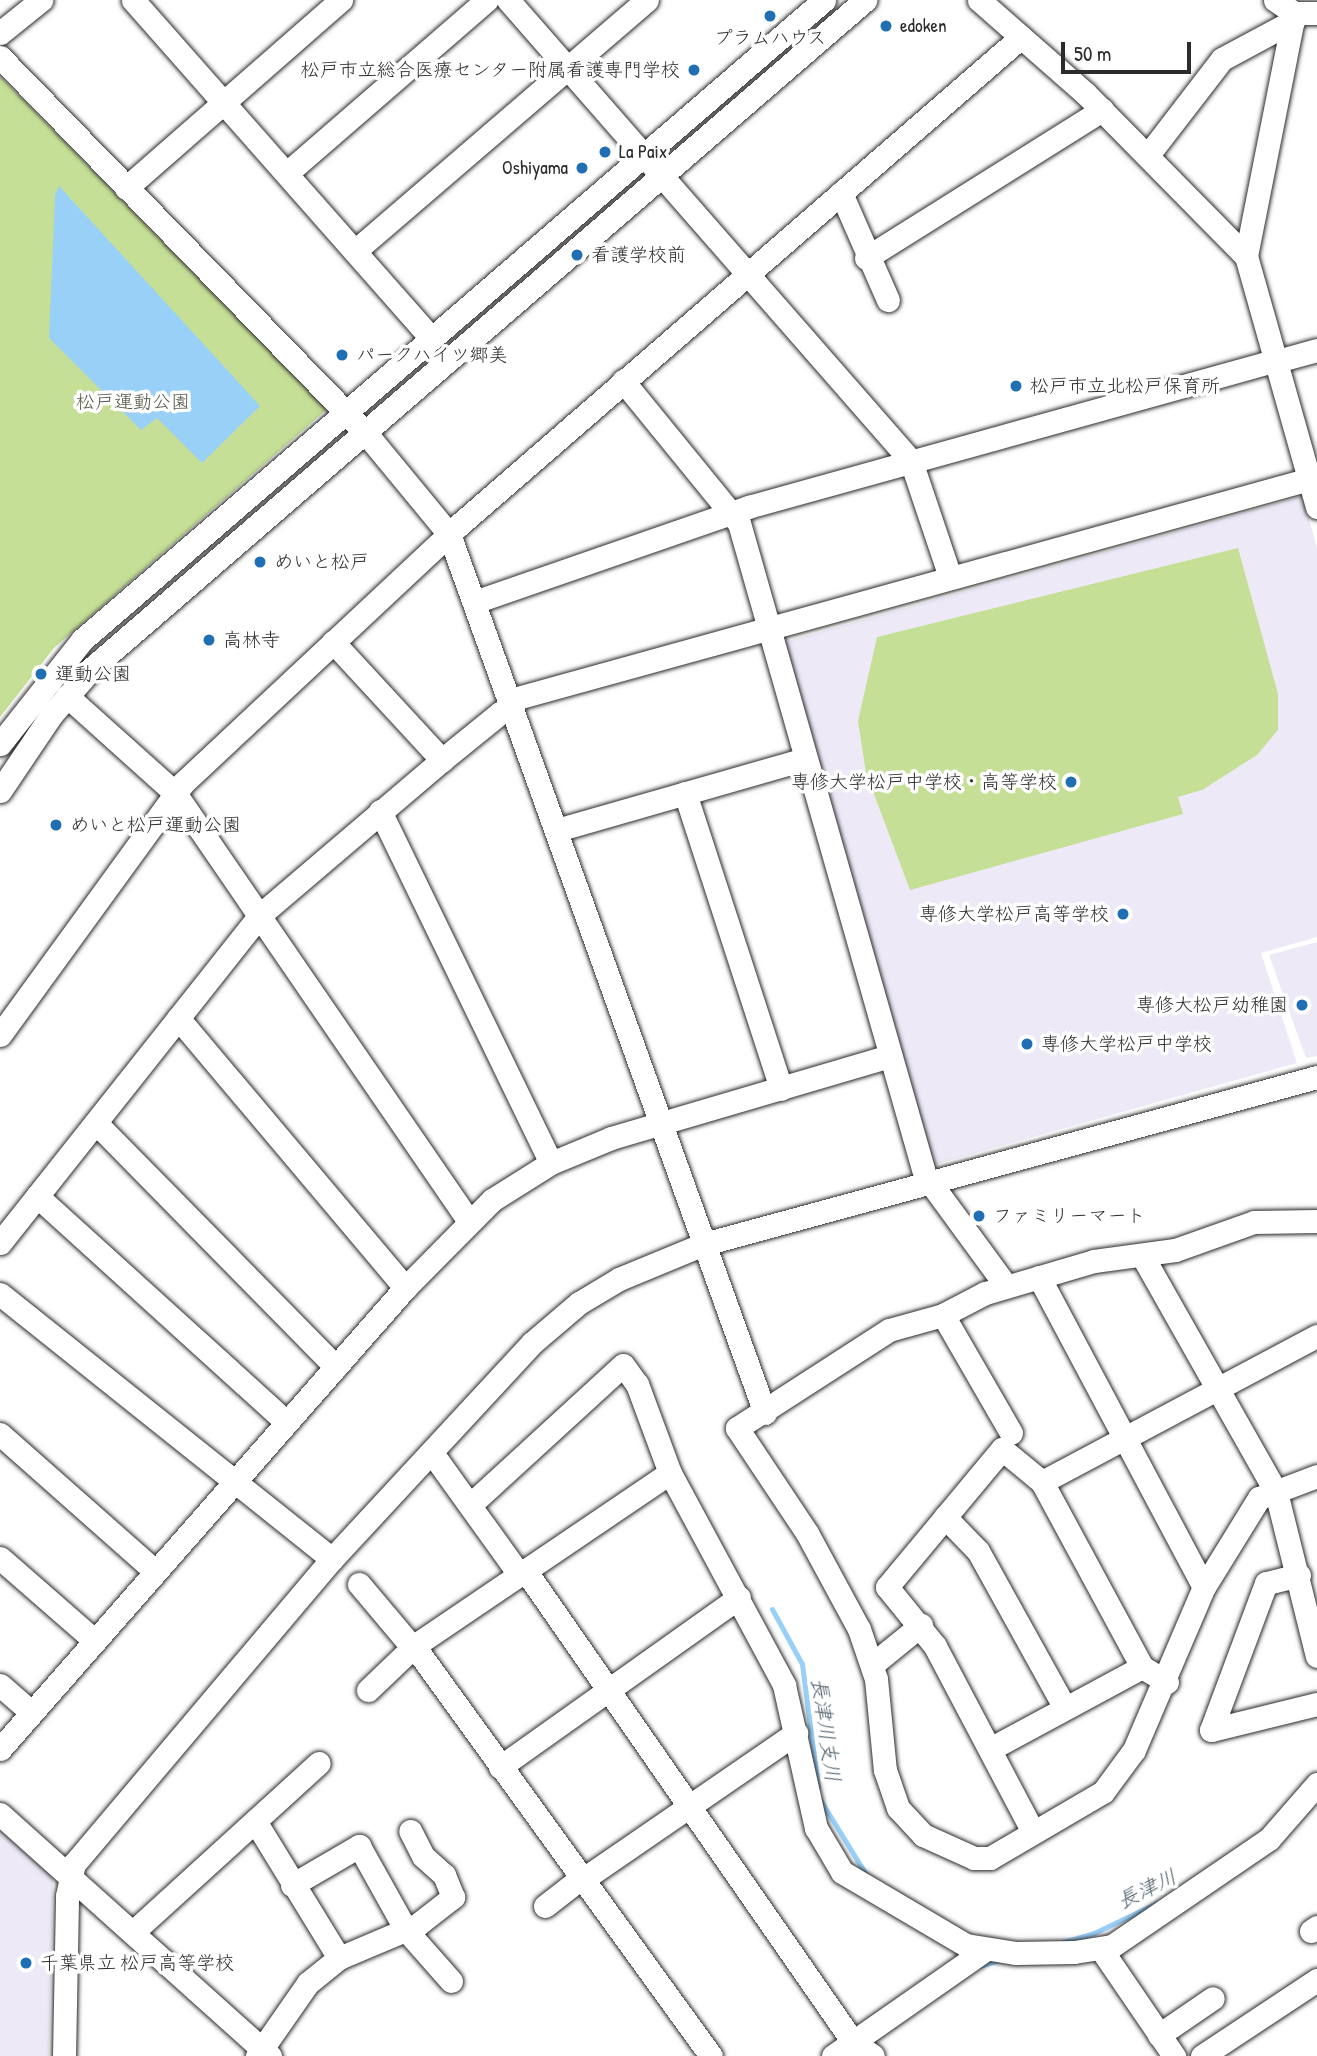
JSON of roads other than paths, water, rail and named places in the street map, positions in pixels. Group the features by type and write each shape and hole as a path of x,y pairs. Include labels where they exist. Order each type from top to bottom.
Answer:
{"street":[{"path":"0,33 41,0"},
{"path":"126,188 341,0"},
{"path":"287,173 487,0"},
{"path":"508,0 911,461 950,577"},
{"path":"355,250 647,0"},
{"path":"0,744 82,640 824,0"},
{"path":"1,787 67,696 92,668 457,349 864,0"},
{"path":"979,0 1102,110 1246,256 1314,479 1317,507"},
{"path":"1275,0 1302,16"},
{"path":"147,5 224,103 355,250 435,333 457,349"},
{"path":"1148,155 1222,59 1302,16"},
{"path":"1246,256 1302,16"},
{"path":"0,1035 175,793 449,534 747,272 1021,37"},
{"path":"0,57 364,431 449,534 663,1123 765,1413"},
{"path":"866,258 1102,110"},
{"path":"841,193 866,258 888,300"},
{"path":"474,602 733,512 1317,350"},
{"path":"623,381 733,512 769,627 889,1056 928,1182 1006,1286"},
{"path":"0,1243 260,915 380,811 511,704 769,627 1314,479"},
{"path":"333,642 442,760"},
{"path":"67,696 175,793 468,1220"},
{"path":"557,830 805,759"},
{"path":"685,793 781,1089"},
{"path":"380,811 551,1163"},
{"path":"178,1018 405,1288"},
{"path":"0,1749 286,1422 468,1220 551,1163 663,1123 889,1056"},
{"path":"64,2056 69,1873 332,1559 532,1343 579,1303 619,1279 704,1244 1317,1077"},
{"path":"96,1122 336,1367"},
{"path":"37,1196 286,1422"},
{"path":"1317,1221 1254,1222 1175,1251 1094,1261 1006,1286 943,1315 889,1330 765,1413 737,1428 807,1533 859,1629 873,1664 885,1770 906,1820 923,1835 974,1858 990,1858 1102,1791 1134,1750 1167,1682 1204,1587 1259,1498 1317,1476"},
{"path":"1143,1257 1276,1492 1299,1575 1317,1656"},
{"path":"1039,1278 1204,1587"},
{"path":"0,1294 332,1559"},
{"path":"943,1315 1011,1433"},
{"path":"1042,1482 1317,1336"},
{"path":"471,1505 623,1365 637,1384 670,1473 784,1685 816,1828 842,1872 966,1945 985,1950 1101,1949 1269,1839 1317,1784"},
{"path":"0,1434 155,1571"},
{"path":"1033,1832 921,1625 887,1587 1002,1449 1042,1482 1142,1667 1167,1682"},
{"path":"432,1453 609,1689 853,2042 873,2056"},
{"path":"368,1689 413,1646 670,1473"},
{"path":"945,1517 978,1550 1065,1708"},
{"path":"0,1558 95,1641"},
{"path":"1299,1575 1266,1583 1211,1730 1317,1704"},
{"path":"359,1584 413,1646 710,2056"},
{"path":"500,1767 738,1597"},
{"path":"873,1664 921,1625"},
{"path":"990,1749 1142,1667"},
{"path":"0,1685 31,1712"},
{"path":"545,1906 796,1733"},
{"path":"133,1932 319,1763"},
{"path":"0,1814 69,1873 262,2053 308,1983 339,1958 406,1930 453,1897 444,1875 423,1856 410,1831"},
{"path":"255,1821 339,1958"},
{"path":"292,1885 359,1846 406,1930 451,1981"},
{"path":"1101,1949 1174,2056"},
{"path":"833,2056 985,1950"},
{"path":"1202,2056 1317,1980"},
{"path":"1160,2035 1213,1997"}],"water":[{"path":"59,186 260,406 202,463 157,418 141,430 49,338 55,195"}],"waterway":[{"name":"長津川支川","path":"772,1609 802,1664 818,1788"},
{"name":"長津川支川","path":"819,1798 867,1876"},
{"name":"長津川","path":"1063,1942 1094,1933 1157,1903"},
{"name":"長津川","path":"979,1966 1000,1960"}],"place":[{"name":"プラムハウス","path":"770,16"},
{"name":"edoken","path":"886,26"},
{"name":"松戸市立総合医療センター附属看護専門学校","path":"694,70"},
{"name":"La Paix","path":"605,152"},
{"name":"Oshiyama","path":"582,168"},
{"name":"看護学校前","path":"577,255"},
{"name":"パークハイツ郷美","path":"342,355"},
{"name":"松戸市立北松戸保育所","path":"1016,386"},
{"name":"めいと松戸","path":"260,562"},
{"name":"高林寺","path":"209,640"},
{"name":"運動公園","path":"41,674"},
{"name":"専修大学松戸中学校・高等学校","path":"1071,782"},
{"name":"めいと松戸運動公園","path":"56,825"},
{"name":"専修大学松戸高等学校","path":"1123,914"},
{"name":"専修大松戸幼稚園","path":"1302,1005"},
{"name":"専修大学松戸中学校","path":"1027,1044"},
{"name":"ファミリーマート","path":"979,1216"},
{"name":"千葉県立 松戸高等学校","path":"26,1963"}],"park label":[{"name":"松戸運動公園","path":"133,402"}]}
